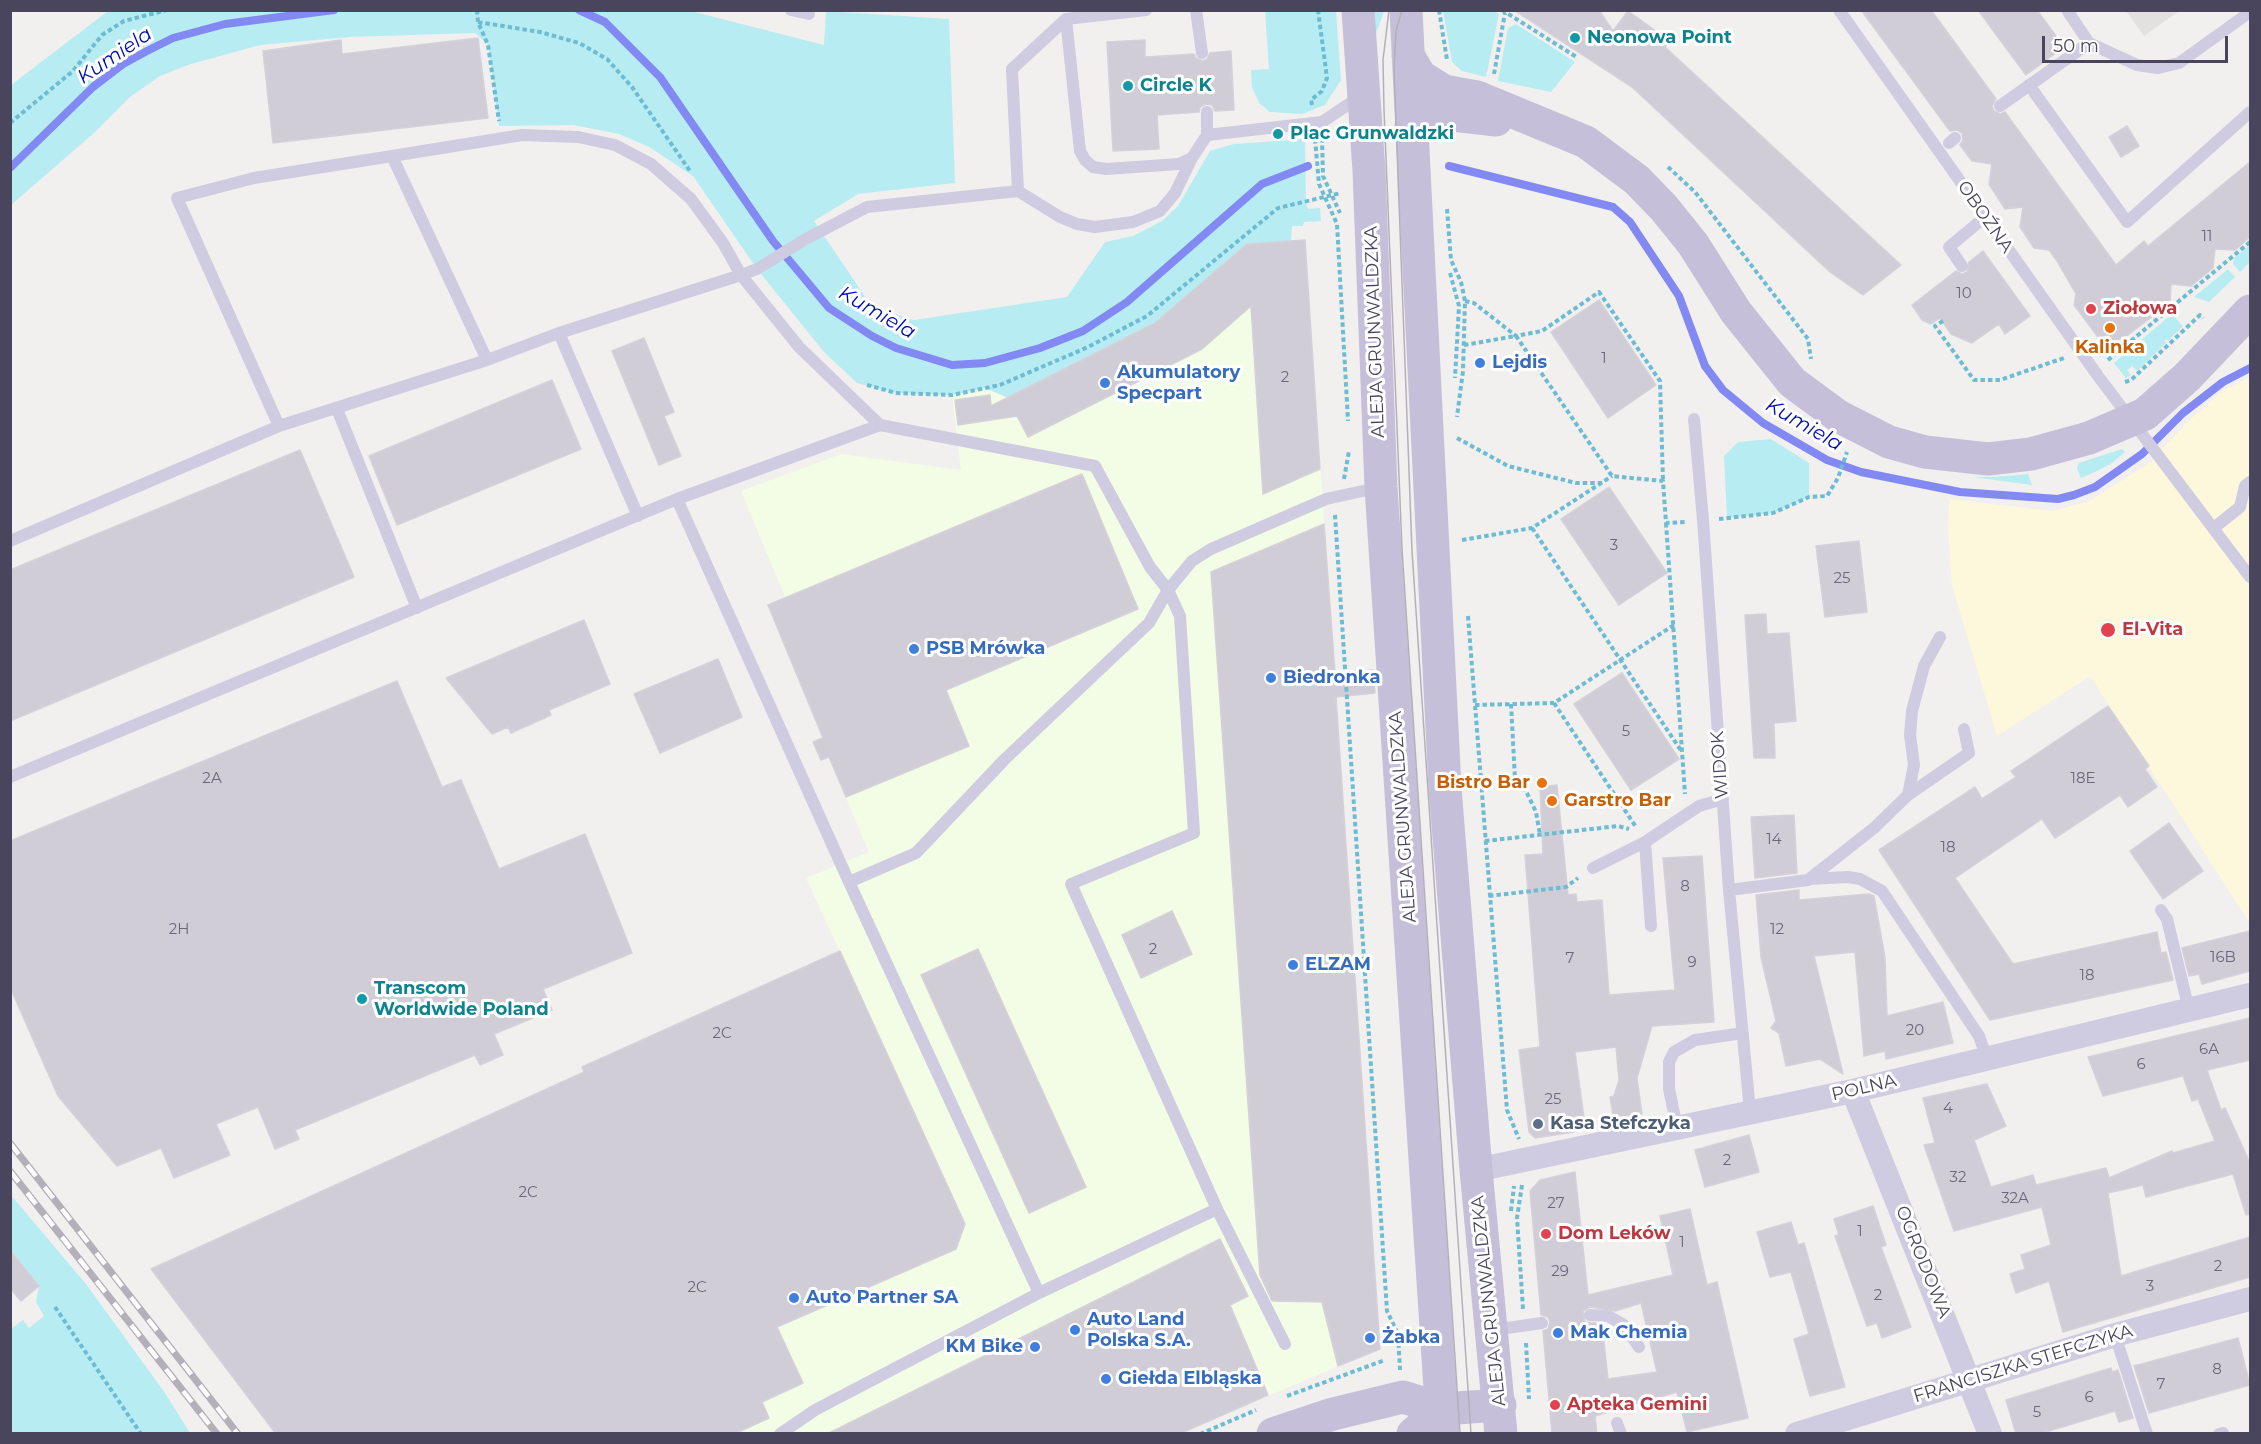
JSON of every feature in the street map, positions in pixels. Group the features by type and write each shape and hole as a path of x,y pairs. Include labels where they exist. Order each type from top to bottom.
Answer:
{"main road":[{"name":"ALEJA GRUNWALDZKA","path":"1358,10 1365,93 1381,487 1442,1421"},
{"name":"ALEJA GRUNWALDZKA","path":"1406,10 1444,788 1491,1330 1510,1413"},
{"path":"1408,55 1420,76 1444,91 1477,97 1586,142 1637,180 1664,208 1693,244 1736,312 1792,382 1838,416 1889,442 1925,452 1988,459 2031,454 2089,438 2139,429 2250,311"},
{"path":"1410,126 1428,117 1444,114 1477,119 1535,120"},
{"path":"1273,1434 1333,1414 1403,1397 1442,1421"},
{"path":"1413,1434 1442,1421 1510,1413"}],"street":[{"name":"POLNA","path":"1476,1170 1853,1091 2250,995"},
{"name":"OGRODOWA","path":"1853,1091 1970,1378 1990,1434"},
{"name":"FRANCISZKA STEFCZYKA","path":"1797,1434 1970,1378 2115,1335 2250,1299"}],"lane":[{"path":"792,10 809,14"},
{"path":"1018,191 1012,69 1066,19 1146,10"},
{"path":"1196,10 1202,53"},
{"name":"OBOŹNA","path":"1839,10 1985,217 2250,577"},
{"path":"2067,10 2089,43 2129,62 2158,68 2179,63 2250,12"},
{"path":"1066,19 1080,151 1085,160 1093,167 1106,169 1162,167 1192,158"},
{"path":"2001,106 2089,43"},
{"path":"2029,85 2127,222 2250,112"},
{"path":"1207,135 1323,122 1365,93"},
{"path":"10,541 279,426 338,409 487,360 559,333 757,269 804,240 867,207 1018,191 1060,217 1077,224 1095,227 1133,222 1160,211 1175,193 1192,158 1207,135 1207,112"},
{"path":"279,426 177,198 254,178 522,135 578,137 615,145 651,164 691,199 723,243 741,275 799,347 880,425"},
{"path":"392,156 487,360"},
{"path":"1962,266 1949,247 1985,217"},
{"path":"559,333 638,516"},
{"path":"338,409 417,608"},
{"name":"WIDOK","path":"1694,419 1729,890 1750,1111"},
{"path":"10,777 677,499 880,425 1095,466 1150,567 1168,590 1180,616 1194,833 1071,884 1217,1209 1285,1344"},
{"path":"2215,527 2245,507 2245,486 2250,482"},
{"path":"849,882 916,853 1005,759 1149,623 1168,590 1192,561 1211,549 1340,495 1381,487"},
{"path":"677,499 849,882 1039,1293"},
{"path":"1908,795 1914,765 1910,735 1912,711 1924,666 1940,637"},
{"path":"1808,880 1874,828 1908,795 1969,753 1964,729"},
{"path":"1593,868 1644,842 1699,806 1723,799"},
{"path":"1644,842 1651,926"},
{"path":"1729,890 1848,877 1860,879 1882,891 1979,1036 1987,1058"},
{"path":"2161,910 2167,919 2189,1010"},
{"path":"1677,1127 1669,1089 1669,1062 1674,1052 1695,1040 1743,1033"},
{"path":"780,1434 815,1410 1039,1293 1217,1209"},
{"path":"1590,1315 1608,1316 1624,1324 1639,1347"},
{"path":"1491,1330 1542,1323"},
{"path":"2115,1335 2147,1434"}],"path":[{"path":"10,123 73,71 102,35 124,21 167,10"},
{"path":"477,10 478,22 488,45 501,138"},
{"path":"1311,100 1322,91 1327,78 1318,10"},
{"path":"1494,76 1504,12 1578,58"},
{"path":"478,22 540,32 569,41 607,59 632,87 693,176"},
{"path":"1316,145 1319,184 1337,224 1346,415 1351,425 1348,309"},
{"path":"1662,161 1695,192 1808,339 1811,362"},
{"path":"857,382 896,393 952,395 1000,385 1088,347 1147,316 1278,208 1333,195 1342,220"},
{"path":"1447,198 1451,260 1461,282 1465,302 1464,345 1456,438 1508,466 1576,483 1602,483"},
{"path":"2111,368 2106,361 2250,242"},
{"path":"1464,345 1542,331 1599,292 1660,381 1663,481 1685,800"},
{"path":"1465,302 1474,303 1516,336 1612,476"},
{"path":"1944,321 1935,326 1974,380 2000,380 2066,358 2072,366"},
{"path":"1350,444 1334,521 1387,1311 1398,1334"},
{"path":"1666,523 1773,513 1809,497 1827,496 1838,478 1847,451"},
{"path":"1463,552 1462,540 1532,528 1612,476 1663,481"},
{"path":"1532,528 1683,752"},
{"path":"1467,611 1507,1110 1519,1138 1523,1191 1517,1218 1525,1325 1510,1413"},
{"path":"1475,705 1554,703 1674,624"},
{"path":"1485,841 1618,826 1639,832 1554,703"},
{"path":"1511,704 1515,779 1526,791 1536,812 1540,835"},
{"path":"1481,782 1515,779"},
{"path":"1490,896 1566,887 1593,868"},
{"path":"55,1307 141,1434"}],"shaded area":[{"path":"687,10 824,45 826,11 949,19 955,183 858,194 814,221 872,307 914,320 1067,297 1105,242 1133,236 1162,221 1178,206 1210,151 1234,144 1305,139 1306,203 1308,209 1320,208 1321,221 1304,222 1303,226 1292,226 1291,241 1247,244 1161,321 1008,398 985,388 952,395 896,393 857,383 824,352 757,269 693,176 649,147 619,134 573,125 499,126 488,45 475,33 349,37 260,45 188,65 160,76 130,97 94,133 11,205 11,85 108,11"},
{"path":"1265,11 1336,11 1341,80 1325,105 1302,114 1270,112 1260,104 1252,88 1251,70 1269,69"},
{"path":"1370,11 1384,11 1376,34 1374,34"},
{"path":"1443,11 1494,11 1499,14 1486,77 1462,71 1452,62"},
{"path":"2126,11 2179,11 2144,36"},
{"path":"1516,24 1575,62 1551,92 1498,81 1508,28"},
{"path":"1305,240 1380,1349 1179,1433 734,1434 762,1402 803,1383 777,1327 955,1249 965,1224 806,878 869,852 829,758 821,760 813,742 823,738 768,605 785,597 741,491 841,454 961,470 952,395 985,388 1169,311 1247,244"},
{"path":"2250,245 2250,262 2240,272 2233,264 2234,258"},
{"path":"2228,269 2235,277 2209,302 2194,297"},
{"path":"2172,314 2183,326 2169,340 2164,340 2166,343 2137,371 2132,366 2127,370 2131,375 2126,378 2114,363"},
{"name":"El-Vita","path":"2250,377 2250,923 2090,676 1997,736 1952,585 1948,527 1949,499 2052,511 2088,502 2152,461 2187,422 2224,390"},
{"path":"1771,439 1809,463 1809,497 1773,513 1727,518 1724,456 1738,442"},
{"path":"2122,449 2125,452 2112,463 2081,478 2077,468 2079,463"},
{"path":"2028,474 2032,485 1973,477 1996,477"},
{"path":"10,1194 86,1284 165,1393 190,1433 11,1433 11,1327 23,1320 29,1328 44,1316 36,1302 39,1286 11,1250"}],"building":[{"path":"1514,10 1599,10 1613,31 1628,11 1670,41 1665,47 1901,265 1863,295 1830,272 1632,87"},
{"path":"1861,10 1931,10 1996,99 1992,106 1994,111 2000,114 2005,112 2116,265 2144,241 2148,246 2250,162 2250,237 2235,250 2215,249 2213,268 2191,286 2171,284 2170,303 2124,338 2111,342 2098,337 2074,305 2076,294 2057,261 2049,250 2034,248 2020,227 2023,207 2005,209 1989,184 1992,164 1972,161 1960,145 1963,140 1962,133 1957,130 1950,131"},
{"path":"1978,10 2037,10 2064,47 2026,75"},
{"path":"478,38 488,118 273,143 263,51 341,40 342,54"},
{"path":"1145,40 1145,57 1194,54 1196,58 1203,61 1210,53 1231,51 1234,110 1215,111 1212,105 1206,104 1200,107 1199,112 1157,115 1159,149 1113,151 1107,42"},
{"path":"2127,126 2139,146 2121,157 2109,137"},
{"path":"1305,240 1320,469 1263,494 1251,306 1202,349 1028,437 1017,416 958,425 955,400 990,395 991,406 1155,323 1247,244"},
{"path":"1983,251 2030,316 2005,334 1999,324 1972,343 1951,334 1940,318 1931,324 1922,320 1912,305 1956,271 1962,274 1967,272 1969,262"},
{"path":"1599,300 1656,385 1608,418 1551,332"},
{"path":"644,338 674,412 664,416 681,456 659,465 612,351"},
{"path":"552,380 581,449 397,525 369,456"},
{"path":"300,450 354,577 10,721 10,570"},
{"name":"PSB Mrówka","path":"1082,474 1138,609 946,690 969,746 846,797 829,757 821,760 813,742 823,738 768,605"},
{"path":"1609,487 1667,573 1619,605 1561,519"},
{"path":"1324,524 1335,673 1373,670 1375,693 1336,697 1380,1349 1338,1366 1322,1302 1272,1301 1260,1275 1211,572"},
{"path":"1859,541 1867,612 1825,617 1816,546"},
{"path":"1766,614 1767,634 1789,633 1796,721 1774,723 1775,758 1754,758 1745,615"},
{"path":"584,620 610,684 549,710 551,715 511,733 508,727 492,734 446,678"},
{"path":"718,659 742,717 660,753 634,694"},
{"path":"1622,673 1679,759 1631,790 1574,704"},
{"path":"397,681 442,787 461,780 499,869 585,834 632,953 543,989 552,1010 494,1034 503,1055 480,1065 475,1055 295,1130 299,1139 275,1149 258,1107 216,1124 230,1155 174,1178 161,1148 117,1166 58,1096 10,987 10,841"},
{"path":"2108,706 2149,766 2145,769 2157,787 2128,807 2120,795 2055,838 2042,819 1955,878 2013,964 2157,932 2161,953 2166,952 2173,980 1990,1020 1879,850 1975,787 1982,799 2016,777 2011,771"},
{"path":"1557,785 1568,895 1576,894 1577,902 1602,900 1609,995 1675,990 1663,858 1702,856 1714,1022 1652,1026 1637,1078 1642,1114 1626,1118 1625,1123 1622,1119 1614,1121 1610,1097 1614,1096 1619,1080 1616,1047 1575,1052 1584,1118 1572,1120 1574,1132 1535,1138 1529,1132 1519,1050 1540,1047 1525,855 1543,854 1540,787"},
{"path":"1794,815 1797,873 1755,878 1751,817"},
{"path":"2169,823 2203,871 2163,899 2130,851"},
{"path":"1799,890 1799,900 1869,894 1874,896 1885,958 1887,1016 1943,1002 1953,1043 1886,1059 1885,1051 1864,1056 1855,952 1814,956 1843,1074 1820,1059 1786,1066 1779,1033 1771,1028 1776,1021 1761,957 1756,895"},
{"path":"1172,911 1192,954 1141,978 1122,935"},
{"path":"2250,931 2250,971 2202,984 2199,974 2189,976 2182,948"},
{"path":"978,949 1086,1187 1029,1213 921,975"},
{"path":"840,951 965,1224 956,1249 777,1327 803,1383 762,1402 769,1418 734,1434 276,1434 151,1269 584,1072 582,1067"},
{"path":"2250,1018 2250,1060 2207,1070 2221,1110 2225,1108 2250,1163 2250,1214 2246,1215 2233,1174 2146,1197 2143,1185 2108,1193 2121,1276 2250,1237 2250,1277 2063,1332 2049,1281 2016,1293 2010,1274 2025,1269 2021,1255 2051,1245 2042,1207 1954,1231 1924,1145 1935,1143 1923,1098 1987,1084 2006,1126 1974,1140 1991,1187 2033,1175 2036,1185 2106,1168 2109,1178 2172,1151 2173,1153 2215,1141 2198,1099 2192,1101 2183,1076 2103,1096 2088,1057"},
{"path":"1749,1135 1759,1172 1705,1187 1695,1150"},
{"path":"1575,1172 1588,1295 1673,1275 1660,1216 1690,1209 1707,1285 1717,1282 1748,1418 1687,1432 1677,1392 1595,1416 1597,1434 1552,1434 1543,1331 1548,1329 1550,1322 1548,1317 1541,1315 1530,1191 1540,1180","holes":["1641,1303 1657,1372 1608,1379 1602,1324 1585,1322 1583,1311 1590,1307 1615,1311"]},
{"path":"1873,1206 1886,1245 1881,1247 1911,1327 1882,1338 1877,1323 1867,1326 1835,1236 1839,1235 1834,1219"},
{"path":"1791,1222 1798,1245 1804,1243 1845,1387 1810,1396 1794,1339 1809,1334 1791,1272 1770,1277 1757,1232"},
{"path":"1220,1239 1248,1296 1230,1305 1268,1395 1179,1434 827,1434"},
{"path":"10,1250 39,1286 21,1301 10,1288"},
{"path":"2238,1338 2250,1385 2149,1413 2134,1366"},
{"path":"2111,1368 2112,1372 2118,1370 2133,1418 2119,1422 2115,1411 2039,1434 2016,1434 2006,1400"}],"waterway":[{"name":"Kumiela","path":"10,168 93,87 123,64 173,38 225,24 334,10"},
{"name":"Kumiela","path":"579,10 605,22 660,77 773,241 829,308 872,336 896,348 952,365 985,363 1040,348 1083,331 1127,302 1262,184 1308,166"},
{"name":"Kumiela","path":"1449,166 1613,207 1630,222 1679,296 1705,366 1723,390 1763,423 1827,460 1861,472 1960,492 2058,499 2074,495 2095,487 2142,454 2183,413 2223,382 2250,368"}],"tram line":[{"path":"1389,10 1383,60 1384,110 1402,549 1460,1434"},
{"path":"1402,10 1396,31 1394,69 1412,551 1471,1434"}],"railway":[{"path":"10,1143 238,1434"},
{"path":"10,1171 217,1434"}],"place":[{"name":"Neonowa Point","path":"1575,38"},
{"name":"Circle K","path":"1128,86"},
{"name":"Plac Grunwaldzki","path":"1278,134"},
{"name":"Ziołowa","path":"2091,309"},
{"name":"Kalinka","path":"2110,328"},
{"name":"Lejdis","path":"1480,363"},
{"name":"Akumulatory Specpart","path":"1105,383"},
{"name":"El-Vita","path":"2108,630"},
{"name":"PSB Mrówka","path":"914,649"},
{"name":"Biedronka","path":"1271,678"},
{"name":"Bistro Bar","path":"1542,783"},
{"name":"Garstro Bar","path":"1552,801"},
{"name":"ELZAM","path":"1293,965"},
{"name":"Transcom Worldwide Poland","path":"362,999"},
{"name":"Kasa Stefczyka","path":"1538,1124"},
{"name":"Dom Leków","path":"1546,1234"},
{"name":"Auto Partner SA","path":"794,1298"},
{"name":"Auto Land Polska S.A.","path":"1075,1330"},
{"name":"Mak Chemia","path":"1558,1333"},
{"name":"Żabka","path":"1370,1338"},
{"name":"KM Bike","path":"1035,1347"},
{"name":"Giełda Elbląska","path":"1106,1379"},
{"name":"Apteka Gemini","path":"1555,1405"}]}
